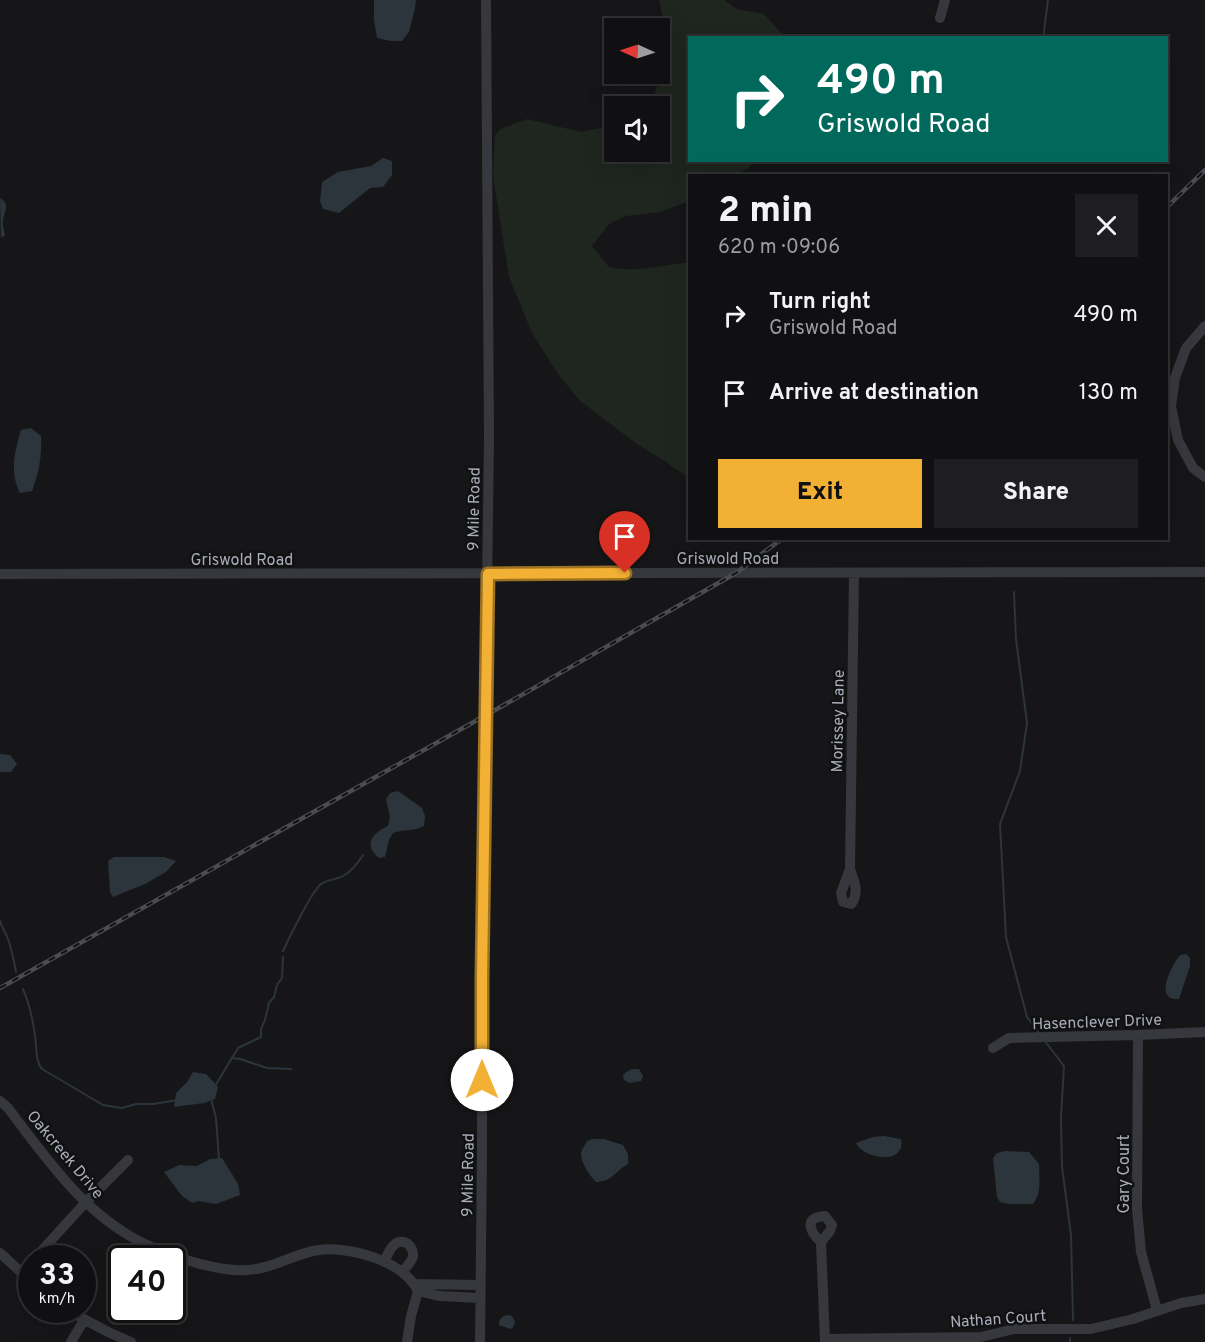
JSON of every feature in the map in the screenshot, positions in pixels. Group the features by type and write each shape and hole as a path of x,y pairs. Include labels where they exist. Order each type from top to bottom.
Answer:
{"street":[{"name":"9 Mile Road","path":"480,1342 489,426 486,0"},
{"path":"940,18 945,0"},
{"path":"1205,326 1186,348 1174,378 1171,406 1178,440 1193,468 1205,477"},
{"name":"Griswold Road","path":"0,574 1205,572"},
{"name":"Morissey Lane","path":"850,870 854,573"},
{"name":"Hasenclever Drive","path":"993,1048 1009,1038 1205,1032"},
{"name":"Gary Court","path":"1137,1035 1137,1209 1141,1252 1157,1310"},
{"name":"Oakcreek Drive","path":"0,1101 8,1108 60,1176 96,1213 123,1232 152,1248 189,1260 224,1268 246,1270 315,1250 352,1251 384,1262 402,1272 417,1287"},
{"path":"48,1245 128,1160"},
{"path":"384,1262 394,1244 401,1241 409,1244 412,1247 412,1259 402,1272"},
{"path":"821,1242 825,1340"},
{"path":"2,1258 18,1270"},
{"path":"417,1287 480,1285"},
{"path":"417,1287 439,1296 480,1298"},
{"path":"407,1342 417,1287"},
{"name":"Nathan Court","path":"825,1340 951,1340 981,1337 1014,1329 1091,1329 1181,1303 1205,1299"},
{"path":"71,1342 82,1323"},
{"path":"90,1323 131,1342"}],"shaded area":[{"path":"374,0 416,0 409,32 402,41 377,38"},
{"path":"659,0 724,0 737,9 764,14 783,35 688,36 688,162 752,162 751,166 738,174 688,174 688,202 660,212 626,216 609,224 592,246 609,267 619,269 639,269 688,262 688,478 637,444 579,400 556,371 532,333 509,277 493,176 495,135 501,129 527,119 581,132 604,127 604,162 670,162 670,96 652,96 658,84 670,84 670,18 663,18"},
{"path":"383,158 392,161 392,175 383,187 370,188 339,213 323,209 320,201 322,182 338,172 371,166"},
{"path":"0,198 6,205 3,223 5,236 1,237"},
{"path":"31,428 41,436 40,464 32,491 20,493 15,477 15,454 21,430"},
{"path":"0,754 10,755 17,764 11,772 0,772"},
{"path":"398,791 422,808 425,816 424,826 393,833 385,857 379,858 371,848 372,840 378,832 388,826 390,817 386,799 390,793"},
{"path":"114,857 164,857 176,861 166,872 145,884 113,897 110,892 108,861"},
{"path":"1186,954 1190,958 1190,966 1179,999 1171,998 1166,988 1169,973 1180,955"},
{"path":"632,1069 639,1069 643,1076 641,1081 629,1083 624,1080 623,1076"},
{"path":"193,1072 206,1074 218,1087 215,1099 204,1103 174,1107 176,1093"},
{"path":"873,1137 901,1139 901,1148 897,1153 891,1156 875,1156 860,1149 856,1143"},
{"path":"604,1139 623,1145 628,1154 628,1164 610,1178 596,1182 587,1170 581,1155 587,1141"},
{"path":"1029,1152 1039,1164 1039,1190 1033,1204 1009,1204 1000,1202 997,1197 993,1158 997,1153"},
{"path":"222,1158 238,1184 240,1195 216,1204 199,1201 192,1203 182,1196 164,1172 179,1165 197,1166 210,1159"},
{"path":"507,1315 512,1316 515,1322 511,1329 499,1325 499,1321"}],"waterway":[{"path":"1045,36 1048,0"},
{"path":"1014,592 1016,639 1027,723 1020,771 1000,824 1006,937 1027,1017 1039,1033"},
{"path":"283,951 317,888 324,882 346,874 363,855"},
{"path":"0,921 9,943 16,972"},
{"path":"215,1086 238,1048 261,1037 261,1029 269,1003 282,978 283,957"},
{"path":"23,989 32,1018 37,1058 42,1069 103,1105 122,1108 136,1104 178,1100"},
{"path":"1044,1040 1064,1066 1061,1117 1062,1167 1071,1235 1073,1320"},
{"path":"232,1058 267,1068 291,1069"},
{"path":"211,1099 216,1118 219,1159"}],"railway":[{"path":"1168,206 1205,170"},
{"path":"0,988 736,573 780,540"}],"route":[{"path":"482,1080 488,574 625,573"}]}
